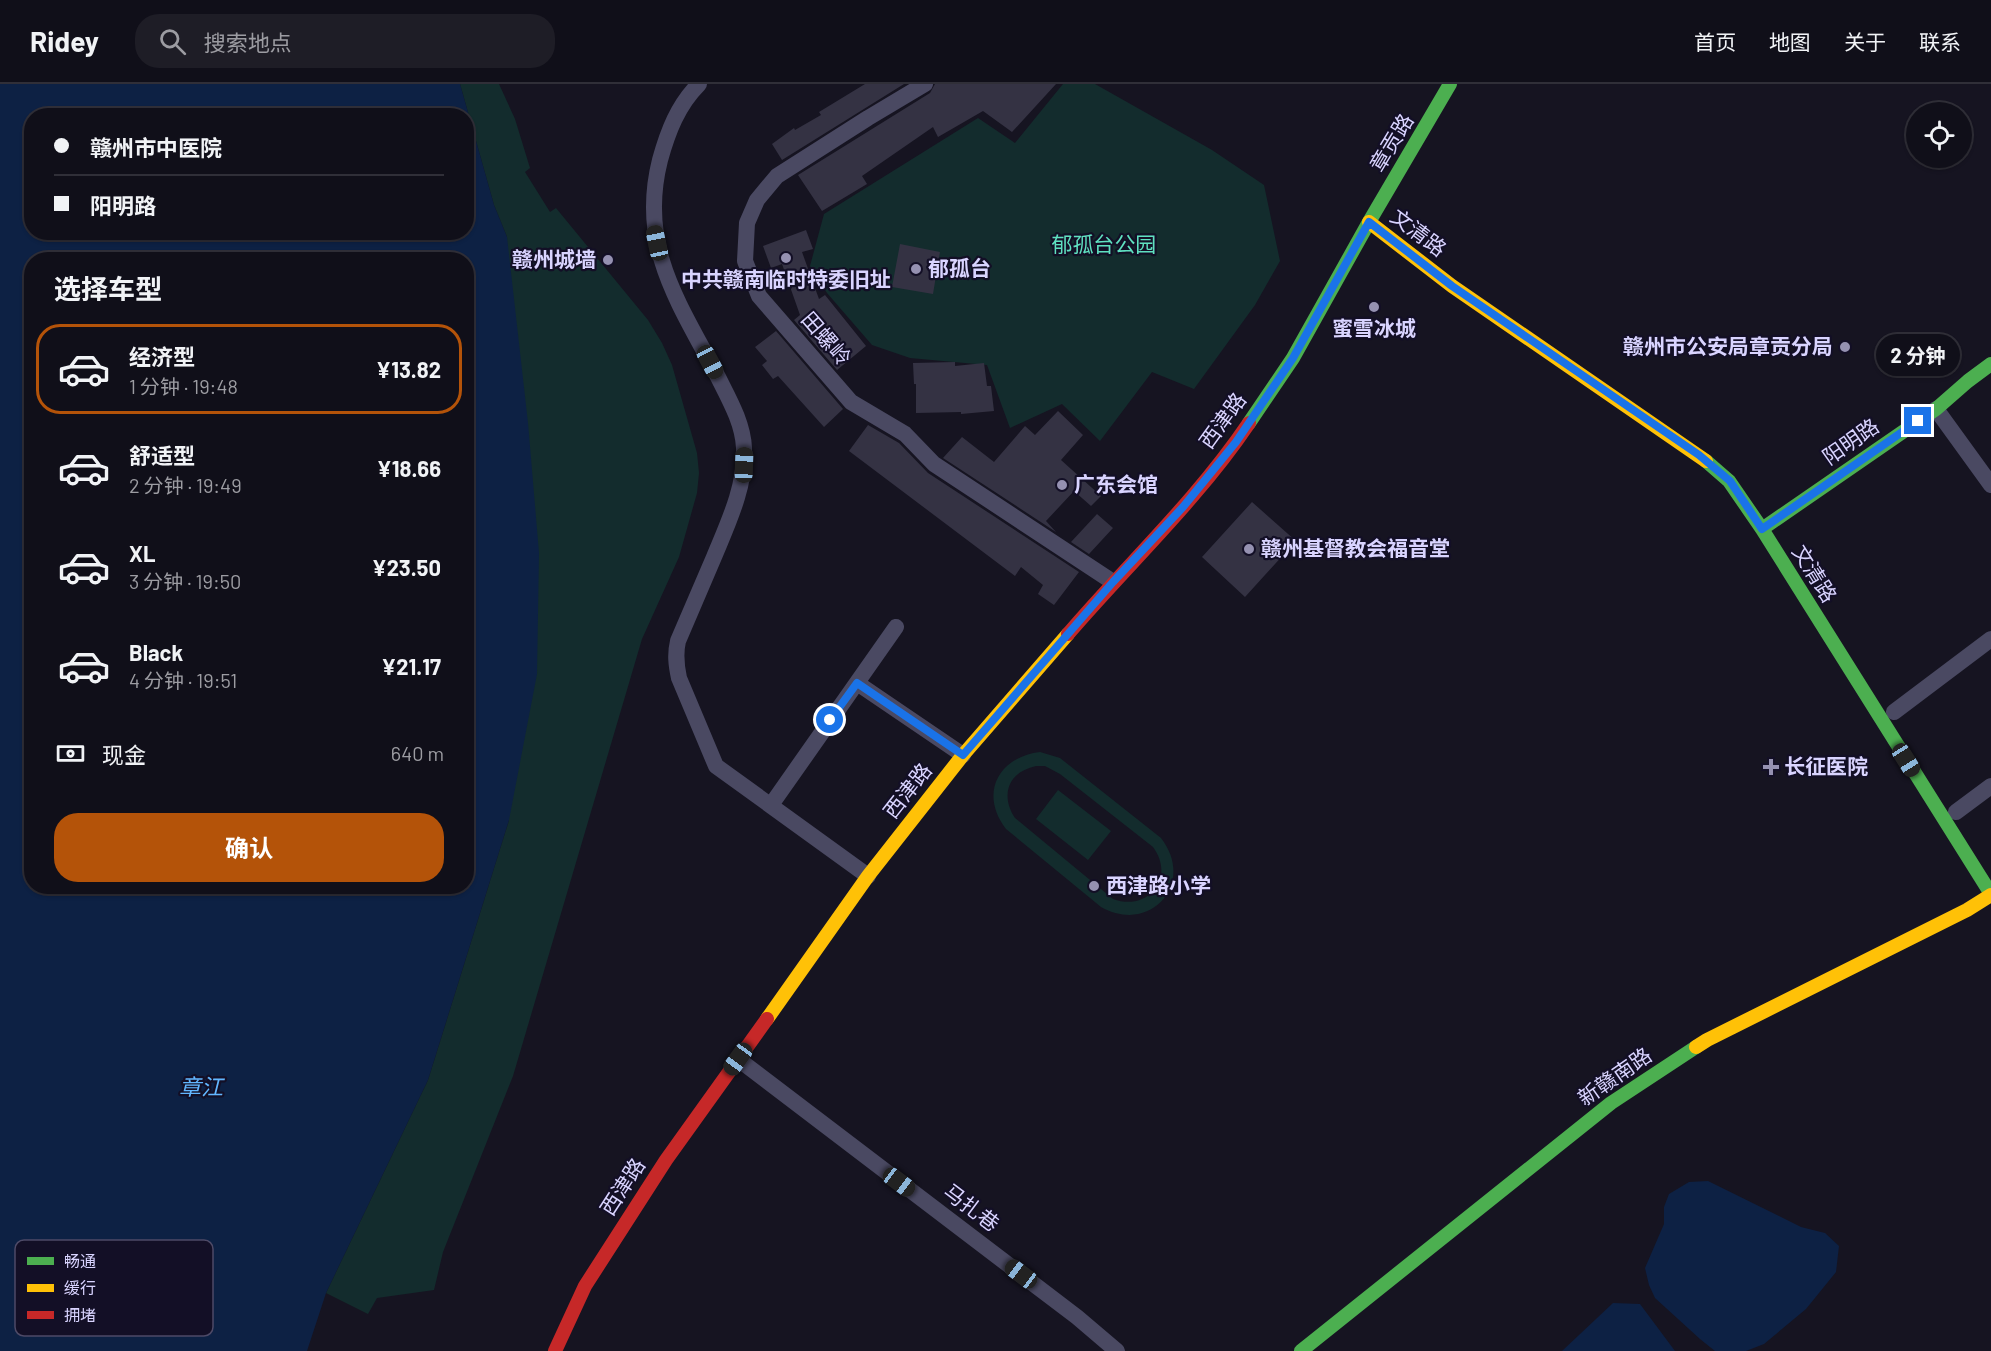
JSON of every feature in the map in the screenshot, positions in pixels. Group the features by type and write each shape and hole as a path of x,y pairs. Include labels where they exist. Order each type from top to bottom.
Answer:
{"main road":[{"name":"章贡路","path":"1369,222 1450,84"},
{"name":"西津路","path":"555,1351 585,1286 666,1160 868,876 963,755 1113,582 1183,507 1236,442 1293,358 1369,222"},
{"name":"文清路","path":"1369,222 1452,268"},
{"name":"文清路","path":"1369,222 1452,286 1699,455 1730,481 1991,895"},
{"name":"阳明路","path":"1762,529 1936,409 1991,364"},
{"name":"新赣南路","path":"1301,1351 1611,1103 1707,1040 1967,910 1991,895"}],"street":[{"path":"699,84 681,105 667,138 656,177 653,220 669,285 736,415 742,432 744,456 734,505 678,641 675,654 676,665 679,678 716,766 868,876"},
{"name":"田螺岭","path":"926,84 777,176 757,200 747,223 745,261 759,296 851,402 905,434 934,464 1113,582"},
{"path":"1936,409 1991,485"},
{"path":"771,805 896,627"},
{"path":"1894,712 1991,639"},
{"path":"857,683 963,755"},
{"path":"1956,811 1991,786"},
{"name":"马扎巷","path":"738,1059 1077,1317 1118,1351"}],"green space":[{"path":"460,84 499,84 515,119 530,168 525,172 550,212 556,208 648,320 662,343 672,365 697,453 699,473 697,493 679,557 642,639 513,1076 443,1252 434,1290 377,1298 368,1314 326,1293 428,1080 509,820 507,237 494,205 474,134 474,108 467,108"},
{"name":"郁孤台公园","path":"1063,84 1095,84 1212,150 1264,185 1280,261 1255,305 1194,389 1152,372 1100,441 1062,404 1010,428 987,365 910,358 872,345 827,293 810,266 824,214 978,118 1015,143"},
{"path":"1040,752 1060,758 1161,838 1171,855 1173,872 1171,887 1163,900 1151,909 1136,914 1119,914 1101,907 1006,829 998,816 994,803 997,779 1013,761 1025,755","holes":["1045,766 1060,774 1153,847 1161,870 1160,881 1155,890 1137,901 1126,902 1113,899 1015,818 1008,801 1009,786 1013,779 1026,769"]},
{"path":"1058,790 1111,831 1088,860 1036,819"}],"water":[{"name":"章江","path":"0,84 460,84 467,108 24,108 24,240 474,240 474,134 494,205 507,237 528,423 539,553 537,674 509,820 428,1080 326,1293 307,1351 0,1351"},
{"path":"1708,1181 1801,1227 1825,1233 1839,1246 1836,1272 1806,1309 1764,1344 1746,1351 1715,1351 1700,1339 1655,1298 1645,1268 1664,1224 1664,1207 1669,1194 1689,1182"},
{"path":"1613,1303 1640,1304 1675,1351 1562,1351"}],"building":[{"path":"865,84 904,84 782,160 772,144 794,128 795,130 821,115 819,112"},
{"path":"935,84 1056,84 1012,132 983,111 938,137 933,127 862,176 867,184 822,211 798,175 930,93"},
{"path":"806,230 813,249 802,252 819,299 825,295 866,346 837,370 794,320 800,315 782,264 771,268 763,246"},
{"name":"郁孤台","path":"900,244 940,252 933,294 892,287"},
{"path":"776,331 843,409 824,427 778,376 773,379 762,365 767,361 755,347"},
{"path":"955,362 955,366 984,363 987,386 991,386 994,411 961,414 961,412 916,413 913,363"},
{"name":"广东会馆","path":"1058,411 1083,435 1061,460 1101,496 1091,506 1074,491 1046,521 1056,532 943,458 962,437 994,462 1025,426 1035,435"},
{"path":"868,425 899,443 928,473 1079,572 1054,605 1038,594 1043,585 1021,567 1015,576 849,451"},
{"name":"赣州基督教会福音堂","path":"1252,502 1296,541 1245,597 1202,557"},
{"name":"广东会馆","path":"1097,514 1113,528 1089,554 1071,542"}],"traffic: fast":[{"path":"1249,423 1293,358 1450,84"},
{"path":"1762,529 1936,409 1991,364"},
{"path":"1706,461 1729,481 1762,529 1991,894"},
{"path":"1301,1351 1611,1103 1696,1047"}],"traffic: slow":[{"path":"1369,222 1452,286 1706,461"},
{"path":"767,1019 868,876 963,755 1068,634"},
{"path":"1696,1047 1967,910 1991,895"}],"traffic: jam":[{"path":"1068,634 1185,505 1249,423"},
{"path":"555,1351 585,1286 666,1160 767,1019"}],"place":[{"name":"中共赣南临时特委旧址","path":"786,258"},
{"name":"赣州城墙","path":"608,260"},
{"name":"郁孤台","path":"916,269"},
{"name":"蜜雪冰城","path":"1374,307"},
{"name":"赣州市公安局章贡分局","path":"1845,347"},
{"name":"广东会馆","path":"1062,485"},
{"name":"赣州基督教会福音堂","path":"1249,549"},
{"name":"长征医院","path":"1771,767"},
{"name":"西津路小学","path":"1094,886"}],"route":[{"path":"830,720 857,683 963,755 1113,582 1183,507 1236,442 1293,358 1369,222 1452,286 1699,455 1730,481 1762,529 1918,421"}]}
